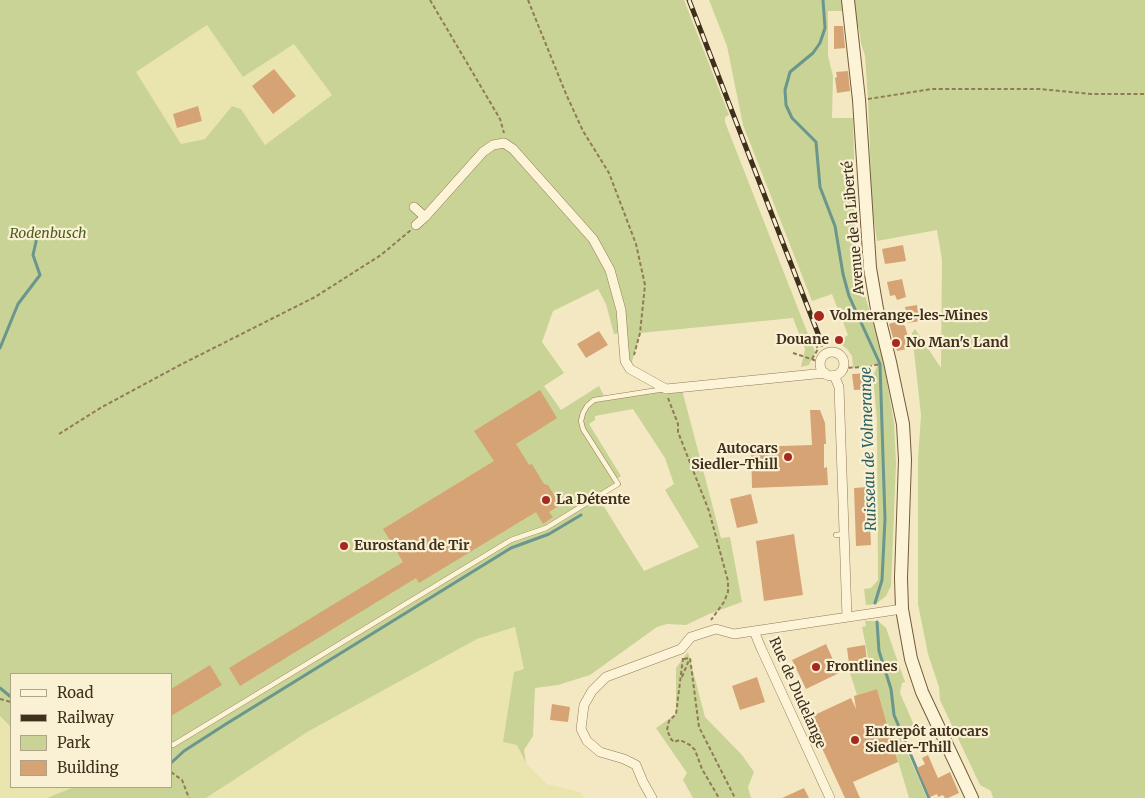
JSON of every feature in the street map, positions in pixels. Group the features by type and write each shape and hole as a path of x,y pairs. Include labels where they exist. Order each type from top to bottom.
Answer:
{"main road":[{"name":"Avenue de la Liberté","path":"848,0 859,100 870,268 877,309 903,424 905,460 901,578 902,609 910,659 922,692 972,798"}],"street":[{"path":"416,225 482,152 493,145 504,143 513,149 593,239 610,270 621,310 625,360 630,369 666,389 830,374 842,368 843,360 841,357 835,352 827,353 816,360 821,368 830,374 839,388 840,534 847,617"},
{"path":"414,207 425,217"},
{"name":"Rue de Dudelange","path":"830,798 754,631 902,609"},
{"path":"652,798 636,765 624,759 600,752 587,741 581,729 584,705 592,691 606,677 681,649 691,637 703,632 716,629 734,634 754,631"}],"lane":[{"path":"172,744 511,540 546,528 618,484 583,429 583,413 594,400 666,389"}],"path":[{"path":"430,0 500,119 504,130 504,143"},
{"path":"528,0 583,131 609,173 636,244 645,286 640,333 630,369"},
{"path":"859,100 932,89 1040,90 1092,94 1145,94"},
{"path":"59,434 102,407 180,365 315,297 380,255 416,225"},
{"path":"793,353 816,360 818,349 813,337"},
{"path":"842,368 867,367 878,364"},
{"path":"666,389 678,424 678,432 709,511 728,581 728,592 724,602 703,632"},
{"path":"690,658 683,659 676,714 669,721 667,730 674,742 680,740 695,750 702,769 719,798"},
{"path":"681,680 690,658"},
{"path":"690,658 699,727 735,798"},
{"path":"172,773 182,780 189,798"}],"shaded area":[{"path":"207,25 243,77 294,44 332,95 265,145 241,109 232,106 205,139 181,144 136,72"},
{"path":"515,627 524,669 517,745 526,763 547,784 580,792 584,798 206,798 309,731 477,639"},
{"path":"0,716 10,726 10,788 72,788 47,798 0,798"}],"green space":[{"name":"Rodenbusch","path":"0,0 684,0 729,115 725,117 725,122 815,352 809,365 801,367 805,349 793,318 640,333 630,369 622,333 614,334 606,304 598,289 553,311 542,342 564,373 544,386 561,410 599,386 605,398 681,386 721,538 730,537 742,602 686,625 667,624 657,627 590,675 558,685 535,688 533,736 524,750 526,763 517,745 503,742 514,672 524,669 515,627 477,639 309,731 206,798 47,798 72,788 172,788 172,673 10,673 10,726 0,716","holes":["207,25 243,77 294,44 332,95 265,145 241,109 232,106 205,139 181,144 136,72","633,409 665,458 674,484 665,490 699,547 644,571 598,497 618,484 615,480 621,476 589,424 595,420 595,416"]},
{"path":"709,0 1145,0 1145,798 993,798 991,791 980,785 940,700 939,687 928,654 918,604 918,460 921,415 912,333 915,329 941,368 942,260 937,230 877,241 872,206 865,56 859,29 849,11 828,11 828,56 833,76 832,118 853,118 857,270 882,352 894,423 896,463 891,586 886,596 876,604 866,605 864,589 871,588 878,580 877,420 873,376 878,364 853,368 852,356 841,344 842,339 848,335 832,294 812,301 743,125 727,46"},
{"path":"865,621 878,621 886,628 905,682 902,683 900,693 917,732 902,740 927,798 909,798 877,689 857,695 849,670 870,667 862,627 866,626"},
{"path":"688,652 705,717 742,755 754,772 748,787 751,798 693,798 683,780 687,773 656,728 676,714 676,668"}],"building":[{"path":"834,26 843,26 845,48 834,49"},
{"path":"274,69 296,96 273,114 252,86"},
{"path":"848,71 850,91 837,93 836,72"},
{"path":"198,106 202,121 177,128 173,114"},
{"path":"903,245 906,261 885,264 882,249"},
{"path":"902,279 906,297 897,300 895,295 890,296 887,282"},
{"path":"917,305 920,321 908,323 905,307"},
{"path":"897,321 905,326 911,348 897,351 889,324"},
{"path":"599,331 608,345 586,358 577,344"},
{"path":"872,373 873,389 854,390 852,374"},
{"path":"540,390 557,418 516,444 529,465 532,464 544,484 548,485 560,505 549,512 553,517 543,524 536,512 419,583 416,578 240,686 229,668 403,562 383,529 494,461 474,431"},
{"name":"Autocars Siedler-Thill","path":"810,410 820,410 825,423 824,468 827,467 828,485 752,488 751,447 812,445"},
{"path":"868,487 871,545 856,546 854,488"},
{"path":"751,494 758,523 737,528 730,499"},
{"path":"794,534 803,595 764,601 756,541"},
{"name":"Frontlines","path":"826,644 839,673 806,689 792,660"},
{"path":"865,645 867,661 849,664 847,648"},
{"path":"210,665 222,685 172,715 172,688"},
{"path":"757,677 765,702 740,710 732,686"},
{"name":"Entrepôt autocars Siedler-Thill","path":"877,689 898,762 853,782 860,798 845,798 808,718 851,698 856,709 854,696"},
{"path":"552,704 570,707 568,722 550,720"},
{"path":"928,755 938,778 950,772 959,793 948,798 945,798 943,795 938,797 937,794 930,797 917,768 925,764 922,758"},
{"path":"804,788 809,798 782,798"}],"waterway":[{"name":"Ruisseau de Volmerange","path":"823,0 825,28 820,43 813,53 790,72 785,90 786,105 792,118 816,142 820,187 835,226 843,274 849,296 880,364 885,519 882,580 875,603"},
{"path":"0,348 18,304 40,275 33,255 38,233"},
{"path":"172,762 184,751 226,724 511,548 549,534 581,515"},
{"name":"Ruisseau de Volmerange","path":"877,622 879,651 891,689 894,715 929,798"},
{"path":"0,688 10,696"}],"railway":[{"path":"689,0 822,344"}],"place":[{"name":"Volmerange-les-Mines","path":"819,316"},
{"name":"Douane","path":"839,340"},
{"name":"No Man's Land","path":"896,343"},
{"name":"Autocars Siedler-Thill","path":"788,457"},
{"name":"La Détente","path":"546,500"},
{"name":"Eurostand de Tir","path":"344,546"},
{"name":"Frontlines","path":"816,667"},
{"name":"Entrepôt autocars Siedler-Thill","path":"855,740"}]}
